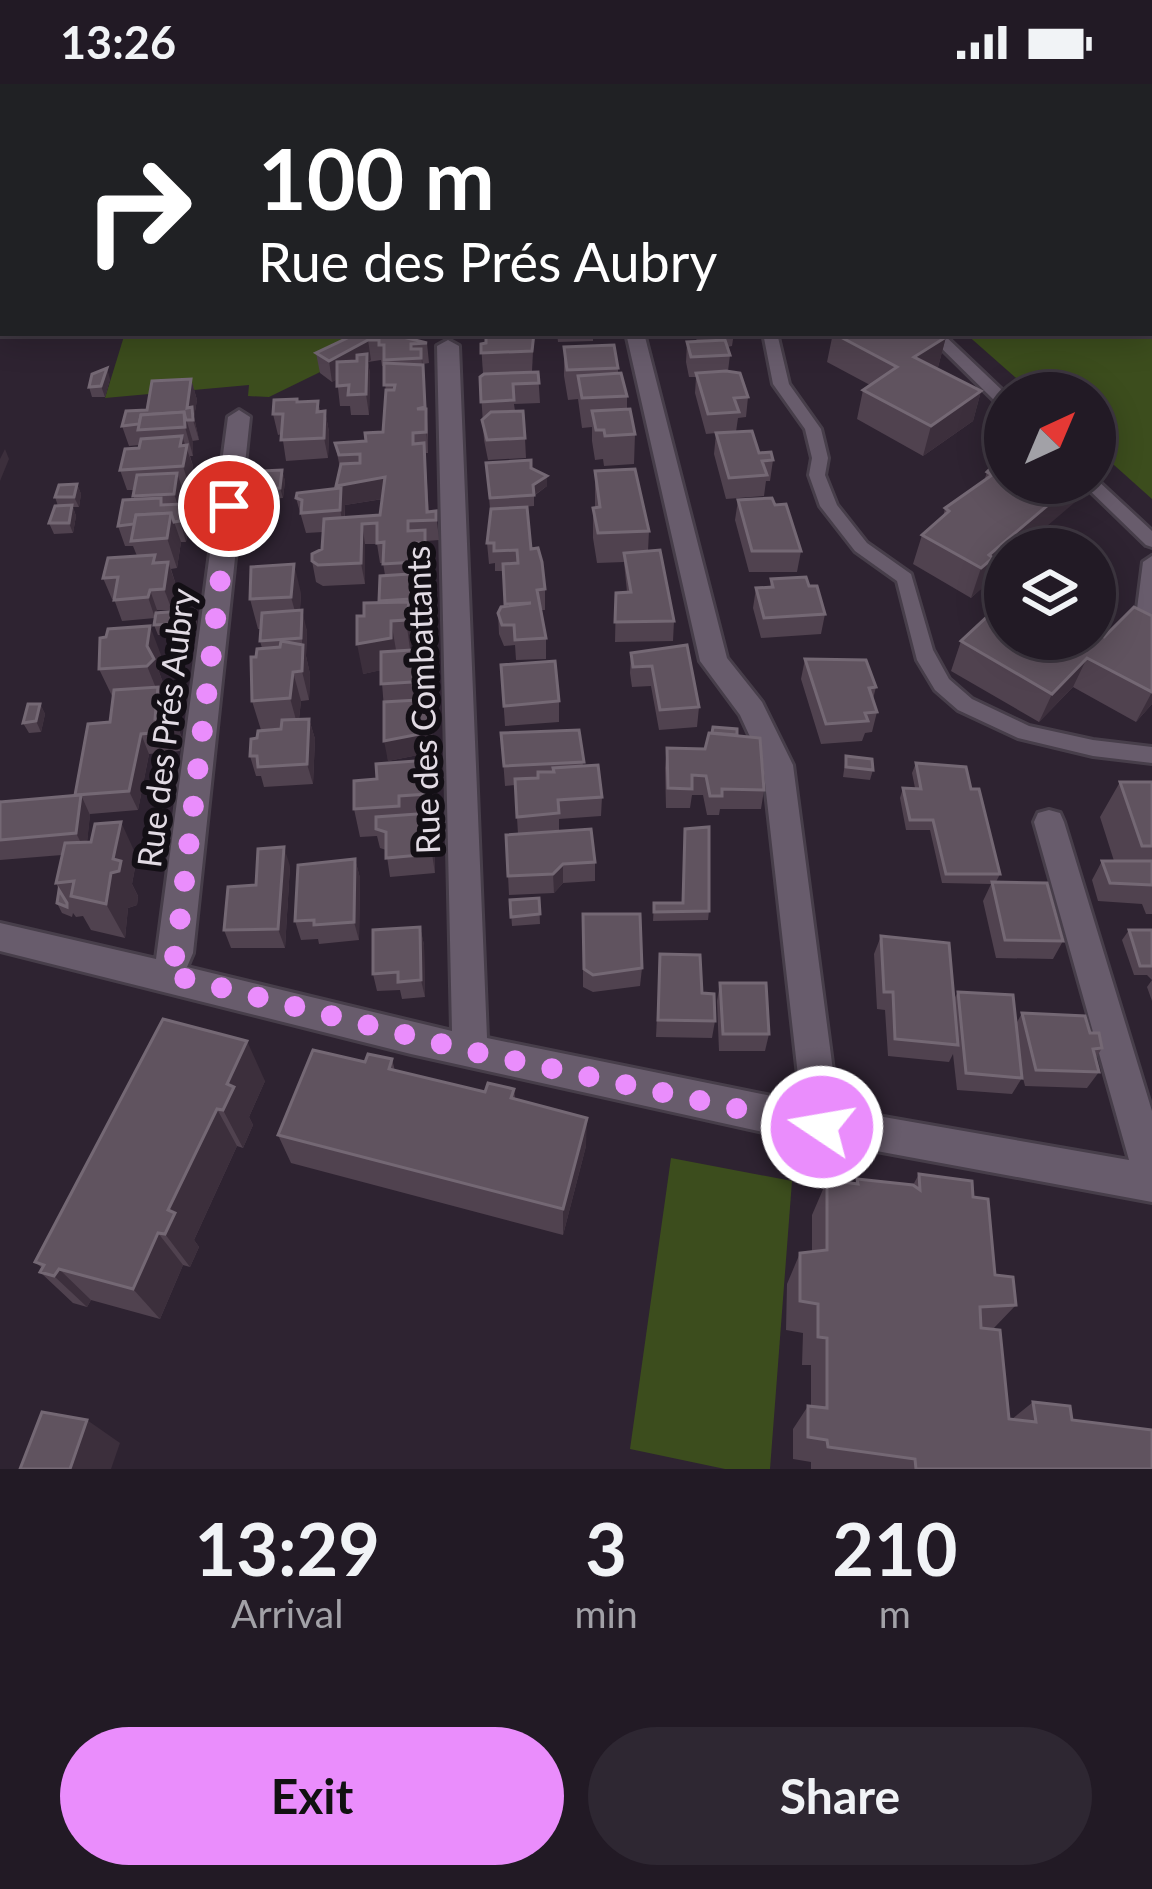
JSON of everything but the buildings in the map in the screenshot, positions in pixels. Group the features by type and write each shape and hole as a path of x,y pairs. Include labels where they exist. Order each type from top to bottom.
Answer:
{"street":[{"path":"634,337 714,662 752,710 778,765 822,1127"},
{"name":"Rue des Combattants","path":"448,346 470,1051"},
{"name":"Rue des Prés Aubry","path":"167,974 176,953 239,417"},
{"path":"1049,821 1152,1174"},
{"path":"0,937 470,1051 822,1127 1152,1183"}],"lane":[{"path":"771,336 781,384 813,429 820,458 817,475 829,506 861,547 905,578 927,662 940,682 1001,724 1091,747 1152,755"},
{"path":"936,336 984,382"},
{"path":"1112,504 1152,541"},
{"path":"1152,562 1146,609 1152,616"}],"green space":[{"path":"124,336 394,336 269,397 248,396 249,385 105,398"},
{"path":"968,336 1152,336 1152,499 1116,467 1116,372 1009,372"},
{"path":"671,1158 792,1181 770,1469 725,1469 630,1449"}],"route":[{"path":"229,506 176,953 167,974 470,1051 822,1127"}]}
